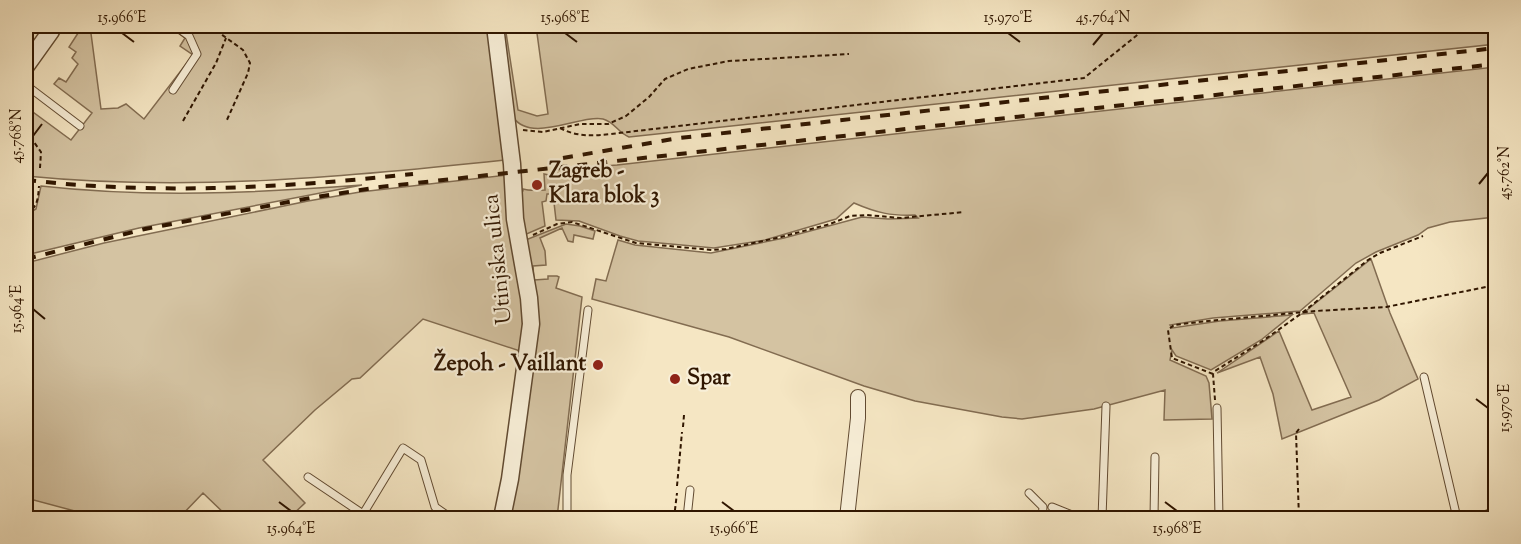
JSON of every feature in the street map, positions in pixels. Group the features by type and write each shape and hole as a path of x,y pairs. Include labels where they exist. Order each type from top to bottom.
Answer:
{"street":[{"path":"26,66 51,31 52,26"},
{"name":"Utinjska ulica","path":"495,26 508,128 515,219 531,324 510,479 502,519"},
{"path":"847,519 858,418 858,397"},
{"path":"1490,519 1496,517"}],"lane":[{"path":"173,90 197,54 189,36 175,26"},
{"path":"26,85 80,126"},
{"path":"567,519 567,475 588,309"},
{"path":"1424,377 1456,519"},
{"path":"1102,519 1106,406"},
{"path":"1217,408 1219,519"},
{"path":"308,477 363,514 403,448 421,460 435,507 451,519"},
{"path":"1154,519 1155,457"},
{"path":"687,519 690,490"},
{"path":"1029,493 1043,507 1042,519"},
{"path":"1052,507 1072,515 1073,519"}],"path":[{"path":"210,26 243,50 250,63 248,73 226,122"},
{"path":"560,128 570,134 582,136 611,134 1084,78 1146,26"},
{"path":"183,121 216,63 226,38"},
{"path":"508,128 543,132 580,124 608,124 626,116 649,97 664,79 688,69 729,61 849,54"},
{"path":"26,131 41,152 40,168"},
{"path":"26,213 37,204 39,186"},
{"path":"519,241 557,224 572,222 636,243 693,249 726,249 820,227 850,216 901,218 964,212"},
{"path":"1217,408 1213,374 1215,371 1302,313 1368,260 1423,236"},
{"path":"1213,374 1172,358 1168,330 1174,326 1208,321 1386,307 1496,285"},
{"path":"683,427 684,415"},
{"path":"1299,429 1296,434 1299,519"},
{"path":"677,486 682,432"},
{"path":"674,519 677,493"}],"shaded area":[{"path":"79,26 90,26 101,109 118,108 126,104 144,119 193,55 180,46 185,38 169,26 489,26 505,160 386,172 266,180 146,183 26,176 26,107 71,140 92,113 54,84 59,78 66,82 78,64 72,58 76,52 69,47 80,30"},
{"path":"502,26 505,26 518,110 537,116 548,114 536,26 1392,26 1407,33 1411,26 1495,26 1496,44 629,137 603,119 582,120 544,128 521,125 513,117"},
{"path":"1495,67 1495,217 1450,222 1428,228 1418,235 1376,252 1356,263 1300,311 1213,318 1170,325 1172,328 1292,315 1261,340 1211,370 1176,356 1172,350 1170,360 1206,376 1209,383 1212,419 1164,420 1165,390 1094,409 1022,419 915,401 864,386 729,337 592,299 596,279 606,281 618,240 635,245 711,253 784,238 862,217 918,218 915,215 884,213 854,203 836,219 765,240 714,248 638,241 579,221 556,220 553,194 547,194 546,201 542,202 545,226 522,236 518,192 523,189 545,190 544,174 554,176 554,170 617,165"},
{"path":"507,175 522,289 523,352 423,319 360,378 352,379 315,410 263,460 305,503 289,518 229,518 203,493 179,518 101,518 26,498 26,263 104,243 308,201 360,192"},
{"path":"362,185 139,228 26,255 26,215 36,209 41,186 121,192 201,193"},
{"path":"566,224 595,231 593,239 574,235 573,242 568,241 562,228 540,238 545,251 546,265 533,266 534,280 557,276 559,277 556,288 582,297 557,518 514,518 510,512 528,384 523,241"},
{"path":"1371,259 1390,313 1418,379 1379,400 1282,439 1273,394 1260,357 1217,373 1279,331 1312,410 1351,397 1314,313 1302,314"}],"railway":[{"path":"563,158 679,138 1496,48"},
{"path":"26,259 145,229 380,187 1496,64"},
{"path":"26,180 75,185 219,188 315,183 413,174"}],"place":[{"name":"Zagreb - Klara blok 3","path":"537,185"},
{"name":"Žepoh - Vaillant","path":"598,365"},
{"name":"Spar","path":"675,379"}]}
